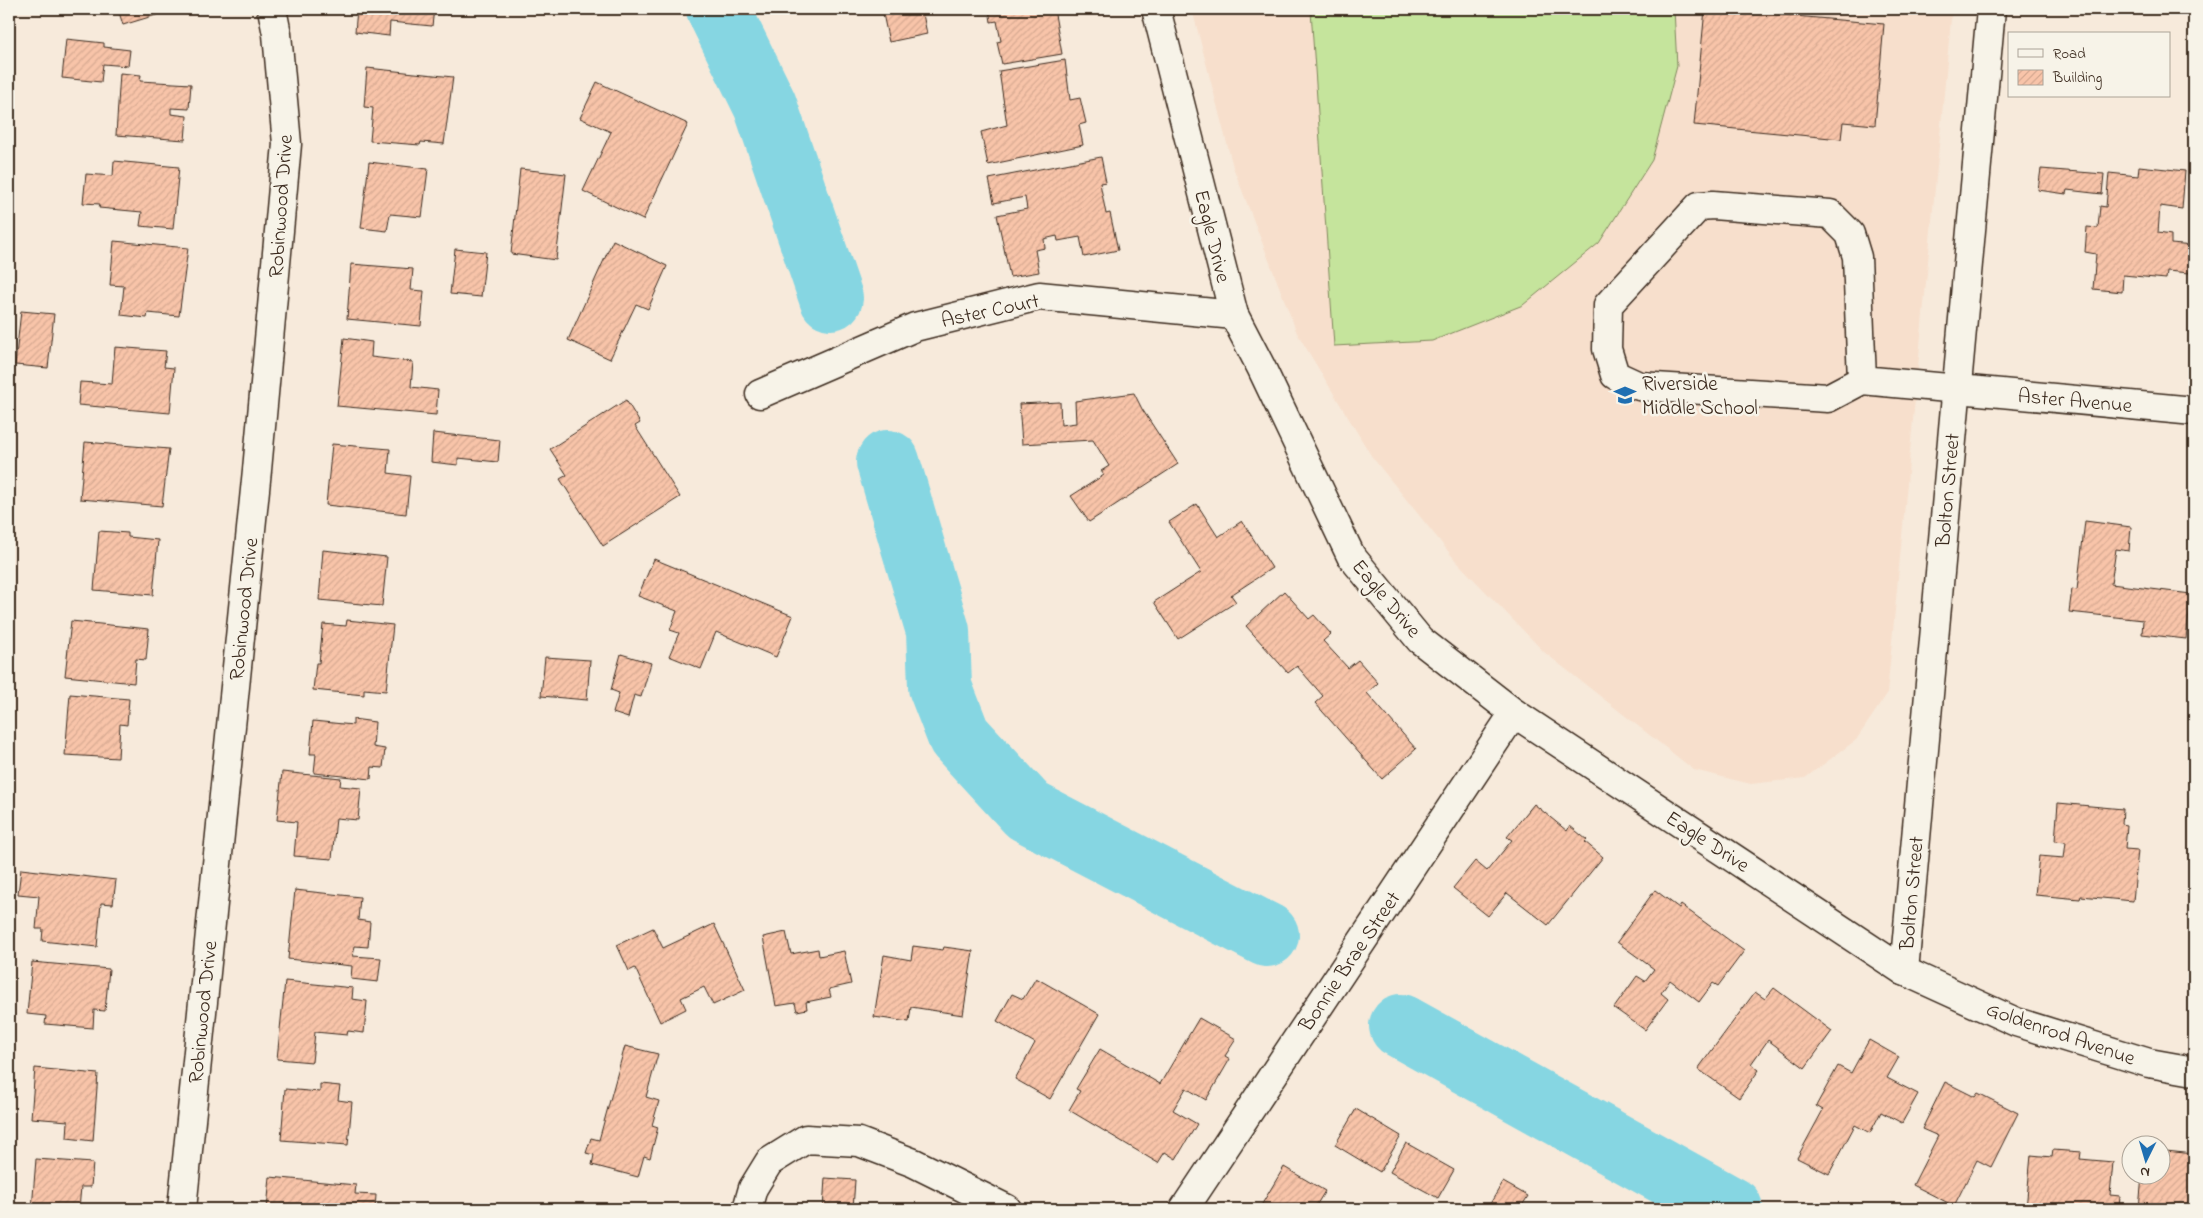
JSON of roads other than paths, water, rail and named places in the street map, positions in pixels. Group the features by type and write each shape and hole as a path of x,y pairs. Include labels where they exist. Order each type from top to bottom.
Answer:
{"street":[{"name":"Robinwood Drive","path":"182,1209 258,470 287,144 277,34 272,9"},
{"name":"Eagle Drive","path":"1156,9 1234,315 1261,367 1351,556 1420,640 1514,713 1904,971"},
{"name":"Bolton Street","path":"1904,971 1991,9"},
{"path":"1713,205 1830,214 1850,234 1857,257 1862,380 1828,398 1639,386 1615,374 1607,349 1608,305 1699,206 1713,205"},
{"name":"Aster Court","path":"760,394 915,327 1039,296 1234,315"},
{"name":"Aster Avenue","path":"1862,380 2194,411"},
{"name":"Bonnie Brae Street","path":"1184,1209 1514,713"},
{"name":"Goldenrod Avenue","path":"1904,971 2016,1022 2150,1063 2194,1071"},
{"path":"747,1209 753,1188 770,1162 806,1139 859,1142 914,1162 1007,1209"}],"waterway":[{"path":"718,9 765,105 831,298"},
{"path":"888,462 938,631 940,687 959,736 1028,811 1267,935"},
{"path":"1401,1026 1731,1209"}],"place":[{"name":"Riverside Middle School","path":"1625,395"}]}
